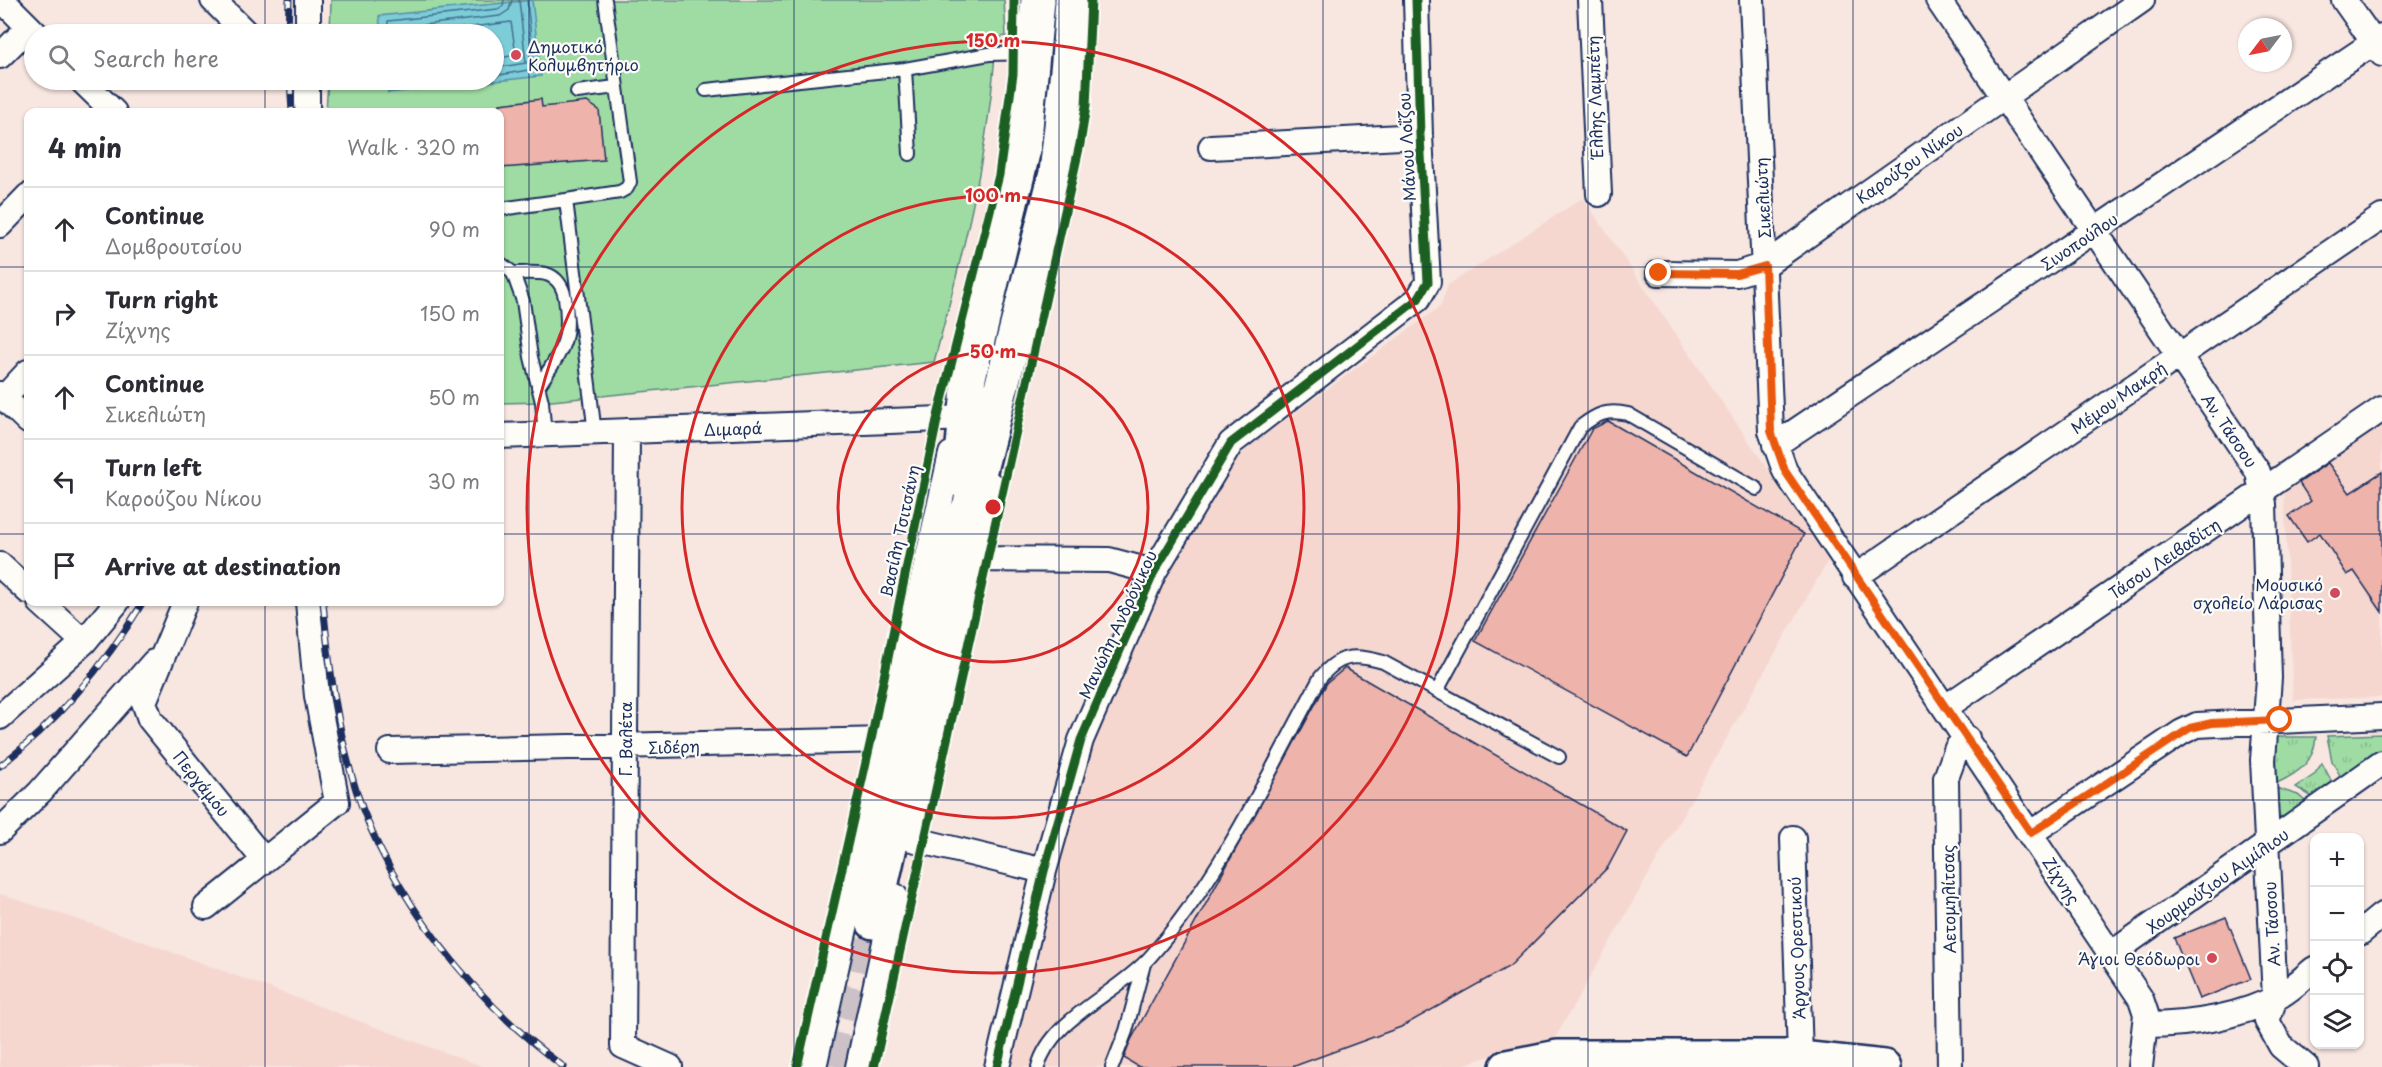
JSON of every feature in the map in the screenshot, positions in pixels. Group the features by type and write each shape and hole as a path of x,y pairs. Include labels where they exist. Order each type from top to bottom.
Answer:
{"street":[{"path":"2,0 25,24"},
{"path":"213,0 237,24"},
{"path":"307,24 308,0"},
{"name":"Βασίλη Τσιτσάνη","path":"873,922 900,802 943,583 959,527 969,507 971,421 969,377 1024,150 1038,0"},
{"name":"Βασίλη Τσιτσάνη","path":"814,1067 950,463 971,421 1056,173 1072,0"},
{"name":"Μάνου Λοΐζου","path":"1416,0 1420,136 1429,272 1424,291"},
{"name":"Έλλης Λαμπέτη","path":"1590,0 1599,194"},
{"name":"Σικελιώτη","path":"1752,0 1773,438"},
{"name":"Αν. Τάσσου","path":"1938,0 2255,463 2264,490 2269,678 2264,760 2266,846 2275,998 2268,1015 2270,1029 2281,1046 2306,1067"},
{"name":"Καρούζου Νίκου","path":"1659,273 1737,274 1765,266 2142,0"},
{"path":"2344,0 2379,44"},
{"path":"0,56 24,37"},
{"name":"Σινοπούλου","path":"1773,438 2379,44"},
{"path":"91,90 108,108"},
{"path":"307,108 308,90"},
{"path":"1211,147 1420,136"},
{"path":"0,225 24,200"},
{"name":"Μέμου Μακρή","path":"1855,577 2382,217"},
{"name":"Μανώλη Ανδρόνικου","path":"997,1067 1044,871 1081,740 1154,572 1232,443 1418,299 1424,291"},
{"path":"24,376 2,396 24,417"},
{"name":"Τάσου Λειβαδίτη","path":"1946,707 2382,409"},
{"path":"858,1067 994,464 971,421"},
{"name":"Διμαρά","path":"504,436 971,421"},
{"name":"Γ. Βαλέτα","path":"627,431 623,1046 670,1067"},
{"name":"Ζίχνης","path":"1773,438 1785,471 2141,999 2145,1008 2145,1025 2140,1067"},
{"path":"974,559 1109,560 1154,572"},
{"path":"0,565 24,587"},
{"path":"44,606 84,642"},
{"path":"0,717 84,642 114,606"},
{"path":"0,831 53,777 164,649 183,606"},
{"path":"206,907 337,802 317,696 308,606"},
{"name":"Περγάμου","path":"164,649 144,702 150,719 264,860"},
{"path":"2031,833 2190,728 2204,724 2382,716"},
{"name":"Αετομηλίτσας","path":"1950,1067 1947,778 1957,748 1967,738"},
{"name":"Σιδέρη","path":"390,751 625,748 887,740"},
{"name":"Χουρμούζιου Αιμίλιου","path":"2111,954 2382,763"},
{"path":"908,838 1044,871"},
{"name":"Άργους Ορεστικού","path":"1792,838 1800,1057"},
{"path":"2364,930 2382,915"},
{"path":"2145,1025 2208,1019 2275,998 2310,972"},
{"path":"1506,1067 1558,1057 1800,1057 1884,1067"}],"lane":[{"path":"504,208 620,192 627,188 630,182 605,0"},
{"path":"706,90 905,69 989,54 1034,53"},
{"path":"905,69 910,154"},
{"path":"577,92 616,87"},
{"path":"566,200 595,433"},
{"path":"504,266 513,273 523,301 542,402 545,435"},
{"path":"513,273 546,274 557,280 564,291 569,323 567,336 538,387"},
{"path":"1437,691 1580,428 1594,416 1610,410 1628,414 1757,489"},
{"path":"1038,1067 1043,1051 1056,1033 1115,990 1144,964 1182,920 1219,865 1320,678 1330,664 1347,657 1364,657 1383,662 1559,757"},
{"path":"1112,1067 1126,1031 1144,964"}],"shaded area":[{"path":"1583,198 1829,559 1550,1047 1487,1057 1457,1067 1012,1067 1055,857 1081,762 1165,556 1247,448 1441,306 1448,285"},
{"name":"Μουσικό σχολείο Λάρισας","path":"2382,425 2382,697 2293,700 2284,490"},
{"path":"0,894 128,936 484,1067 0,1067"}],"green space":[{"path":"331,0 1004,0 1006,36 996,38 988,120 974,201 934,362 542,402 504,403 504,108 326,108 327,90 504,90 504,24 330,24"},
{"path":"1049,13 1057,13 1055,97 1034,206 998,354 990,352 1027,206 1046,98"},
{"path":"2382,734 2382,751 2342,779 2332,761 2327,736"},
{"path":"2276,737 2316,737 2312,754 2304,766 2277,783"},
{"path":"2322,763 2333,784 2314,798 2296,787 2314,775"},
{"path":"2276,788 2298,795 2307,803 2277,823"}],"water":[{"name":"Δημοτικό Κολυμβητήριο","path":"532,0 541,76 504,80 504,24 380,24 379,16"},
{"name":"Δημοτικό Κολυμβητήριο","path":"388,90 415,90 388,93"}],"building":[{"path":"541,99 542,107 587,102 599,110 604,160 504,168 504,108 500,108 500,104"},
{"path":"1608,421 1804,534 1687,757 1475,641 1592,429"},
{"path":"2328,463 2350,493 2382,472 2382,612 2354,571 2347,575 2320,533 2307,542 2289,516 2311,501 2299,483"},
{"path":"1345,668 1627,831 1608,867 1510,966 1401,1027 1292,1067 1139,1067 1124,1058 1131,1040 1327,683"},
{"name":"Άγιοι Θεόδωροι","path":"2226,917 2251,979 2199,999 2174,938"}],"tunnel":[{"path":"838,1067 873,922"}],"railway":[{"path":"288,24 289,0"},
{"path":"291,90 292,108"},
{"path":"0,766 61,711 97,669 141,606"},
{"path":"323,606 335,697 349,767 371,829 390,868 413,907 468,978 498,1011 564,1067"}],"cycle path":[{"path":"797,1067 871,740 937,420 999,175 1013,74 1014,0"},
{"path":"874,1067 1080,144 1086,106 1091,0"},
{"path":"997,1067 1044,871 1081,740 1154,572 1231,443 1418,299 1428,282 1416,0"}],"place":[{"name":"Δημοτικό Κολυμβητήριο","path":"516,55"},
{"name":"Μουσικό σχολείο Λάρισας","path":"2335,593"},
{"name":"Άγιοι Θεόδωροι","path":"2212,958"}],"route":[{"path":"1659,273 1737,274 1752,272 1765,266 1771,431 1785,471 2031,833 2190,728 2212,723 2280,720"}]}
